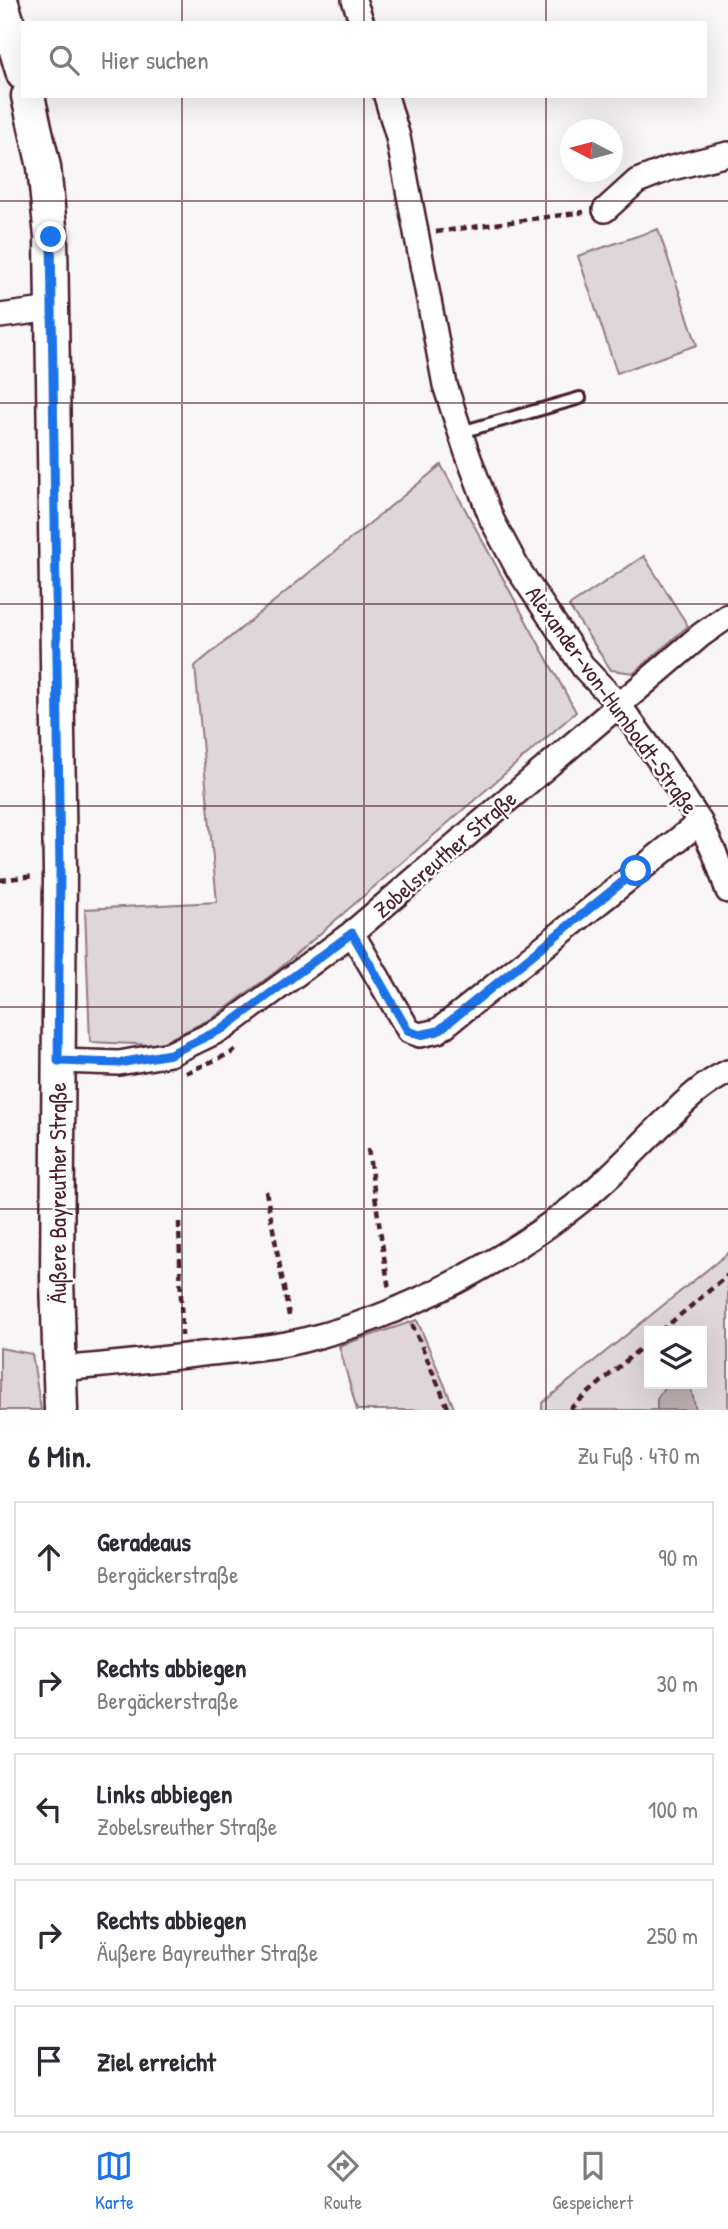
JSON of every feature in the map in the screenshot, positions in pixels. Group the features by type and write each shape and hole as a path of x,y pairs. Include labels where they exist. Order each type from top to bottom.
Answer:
{"street":[{"path":"1,0 21,67"},
{"path":"354,0 361,21"},
{"name":"Äußere Bayreuther Straße","path":"28,98 44,167 51,237 60,873 57,1279 61,1410"},
{"name":"Alexander-von-Humboldt-Straße","path":"387,98 398,137 445,385 492,520 518,569 584,668 619,705 700,822 728,891"},
{"path":"605,210 637,181 668,169 728,153"},
{"path":"0,316 52,309"},
{"name":"Zobelsreuther Straße","path":"58,1061 119,1063 170,1054 224,1028 352,933 701,635 728,616"},
{"path":"352,933 408,1031 420,1035 438,1031 700,822"},
{"path":"59,1369 182,1357 294,1342 398,1308 508,1253 536,1236 580,1202 712,1079 728,1072"}],"lane":[{"path":"461,432 580,398"}],"path":[{"path":"417,234 605,210"},
{"path":"368,1149 398,1308 449,1410"},
{"path":"266,1191 294,1342"},
{"path":"179,1222 182,1357"},
{"path":"667,1326 728,1275"},
{"path":"571,1410 572,1406 644,1345"}],"shaded area":[{"path":"658,229 697,345 617,373 578,256"},
{"path":"441,465 576,712 278,970 213,1018 157,1045 90,1042 85,909 217,902 195,666"},
{"path":"644,556 688,626 634,673 611,670 569,606"},
{"path":"728,1253 728,1410 542,1410 542,1403"},
{"path":"417,1320 455,1410 357,1410 339,1346"},
{"path":"0,1348 32,1354 41,1410 0,1410"},
{"path":"663,1389 691,1389 696,1410 657,1410 657,1399"}],"route":[{"path":"51,237 60,873 58,1061 119,1063 170,1054 224,1028 352,933 408,1031 420,1035 438,1031 636,871"}]}
